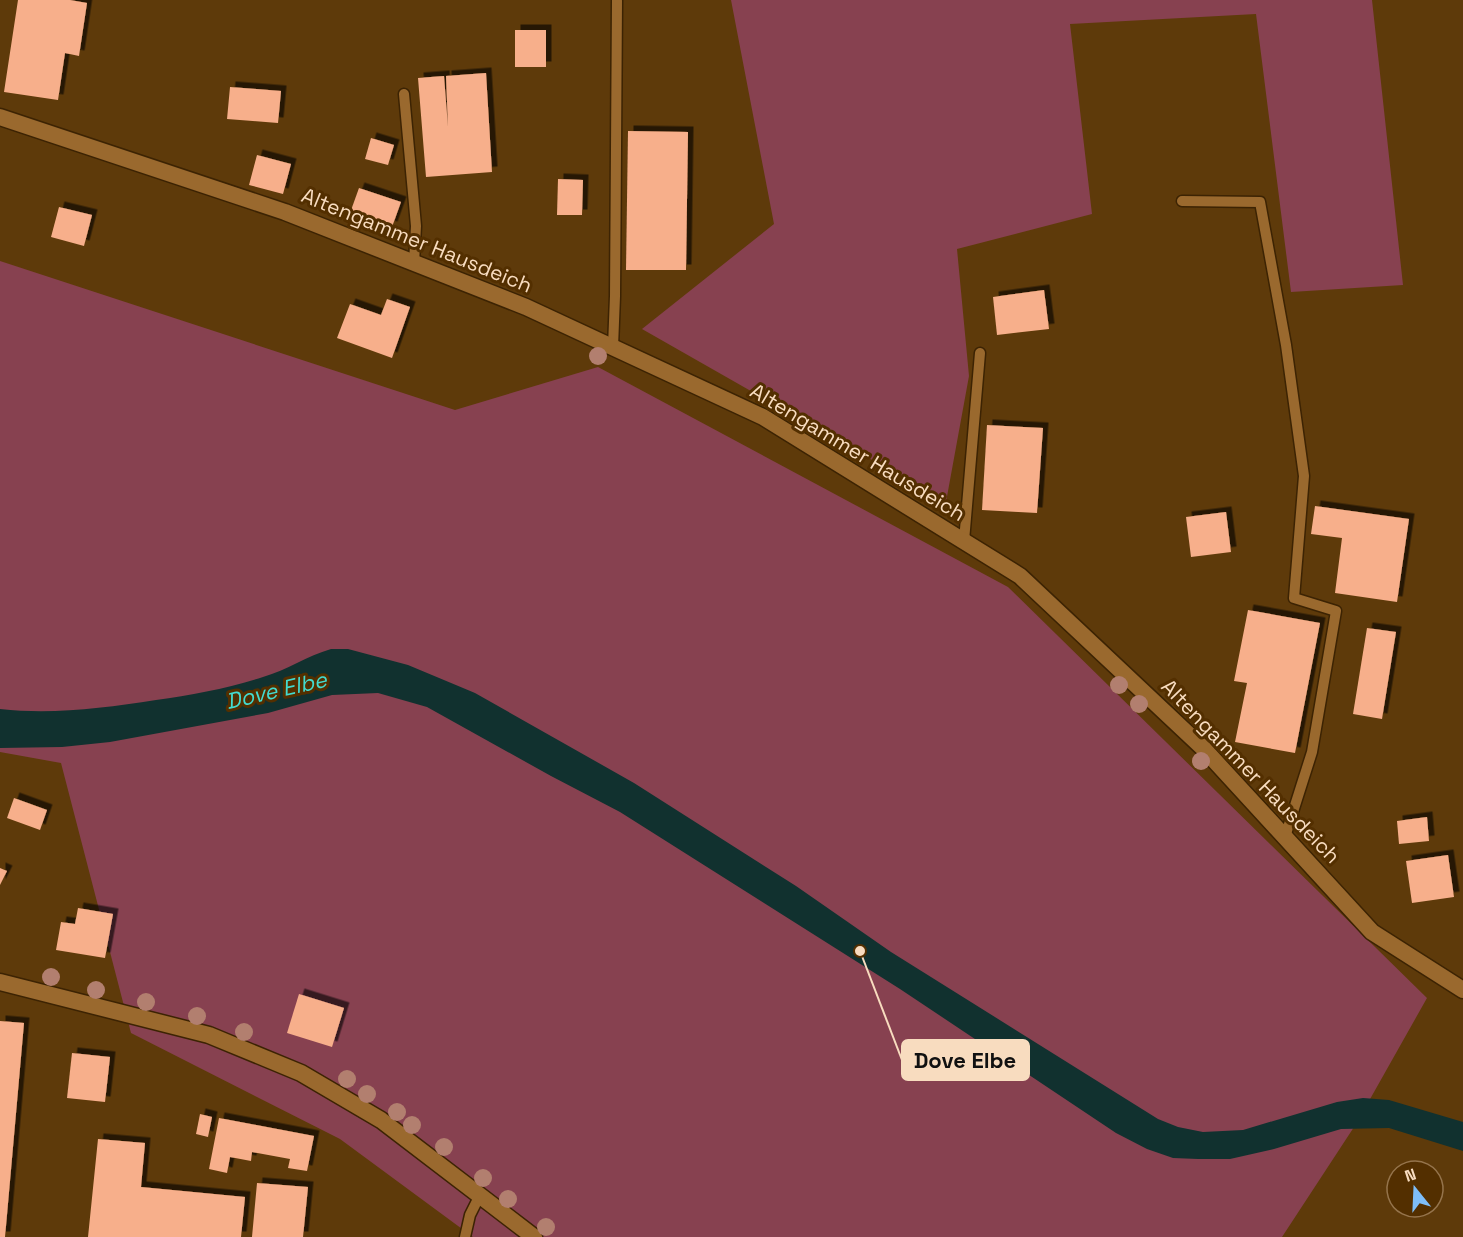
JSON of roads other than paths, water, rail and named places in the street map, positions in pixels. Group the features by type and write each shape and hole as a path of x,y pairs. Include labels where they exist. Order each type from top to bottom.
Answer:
{"street":[{"name":"Altengammer Hausdeich","path":"0,117 285,212 526,307 763,417 1020,576 1203,748 1372,932 1463,990"},
{"path":"0,982 209,1035 302,1073 381,1120 534,1237"}],"lane":[{"path":"612,347 615,284 617,1"},
{"path":"404,94 416,226 414,263"},
{"path":"1182,201 1260,202 1286,345 1304,476 1294,598 1336,611 1312,752 1285,837"},
{"path":"964,541 980,352"},
{"path":"465,1237 470,1215 480,1195"}],"water":[{"path":"331,649 348,649 408,665 475,693 634,783 796,886 891,952 1158,1119 1178,1127 1203,1132 1243,1130 1337,1102 1363,1098 1389,1100 1463,1122 1463,1151 1389,1128 1341,1129 1274,1149 1230,1159 1173,1158 1147,1149 1116,1133 900,989 620,812 427,707 378,693 332,695 268,713 110,742 62,747 0,748 0,709 78,710 197,693 263,677"}],"place":[{"name":"Dove Elbe","path":"860,951"}]}
